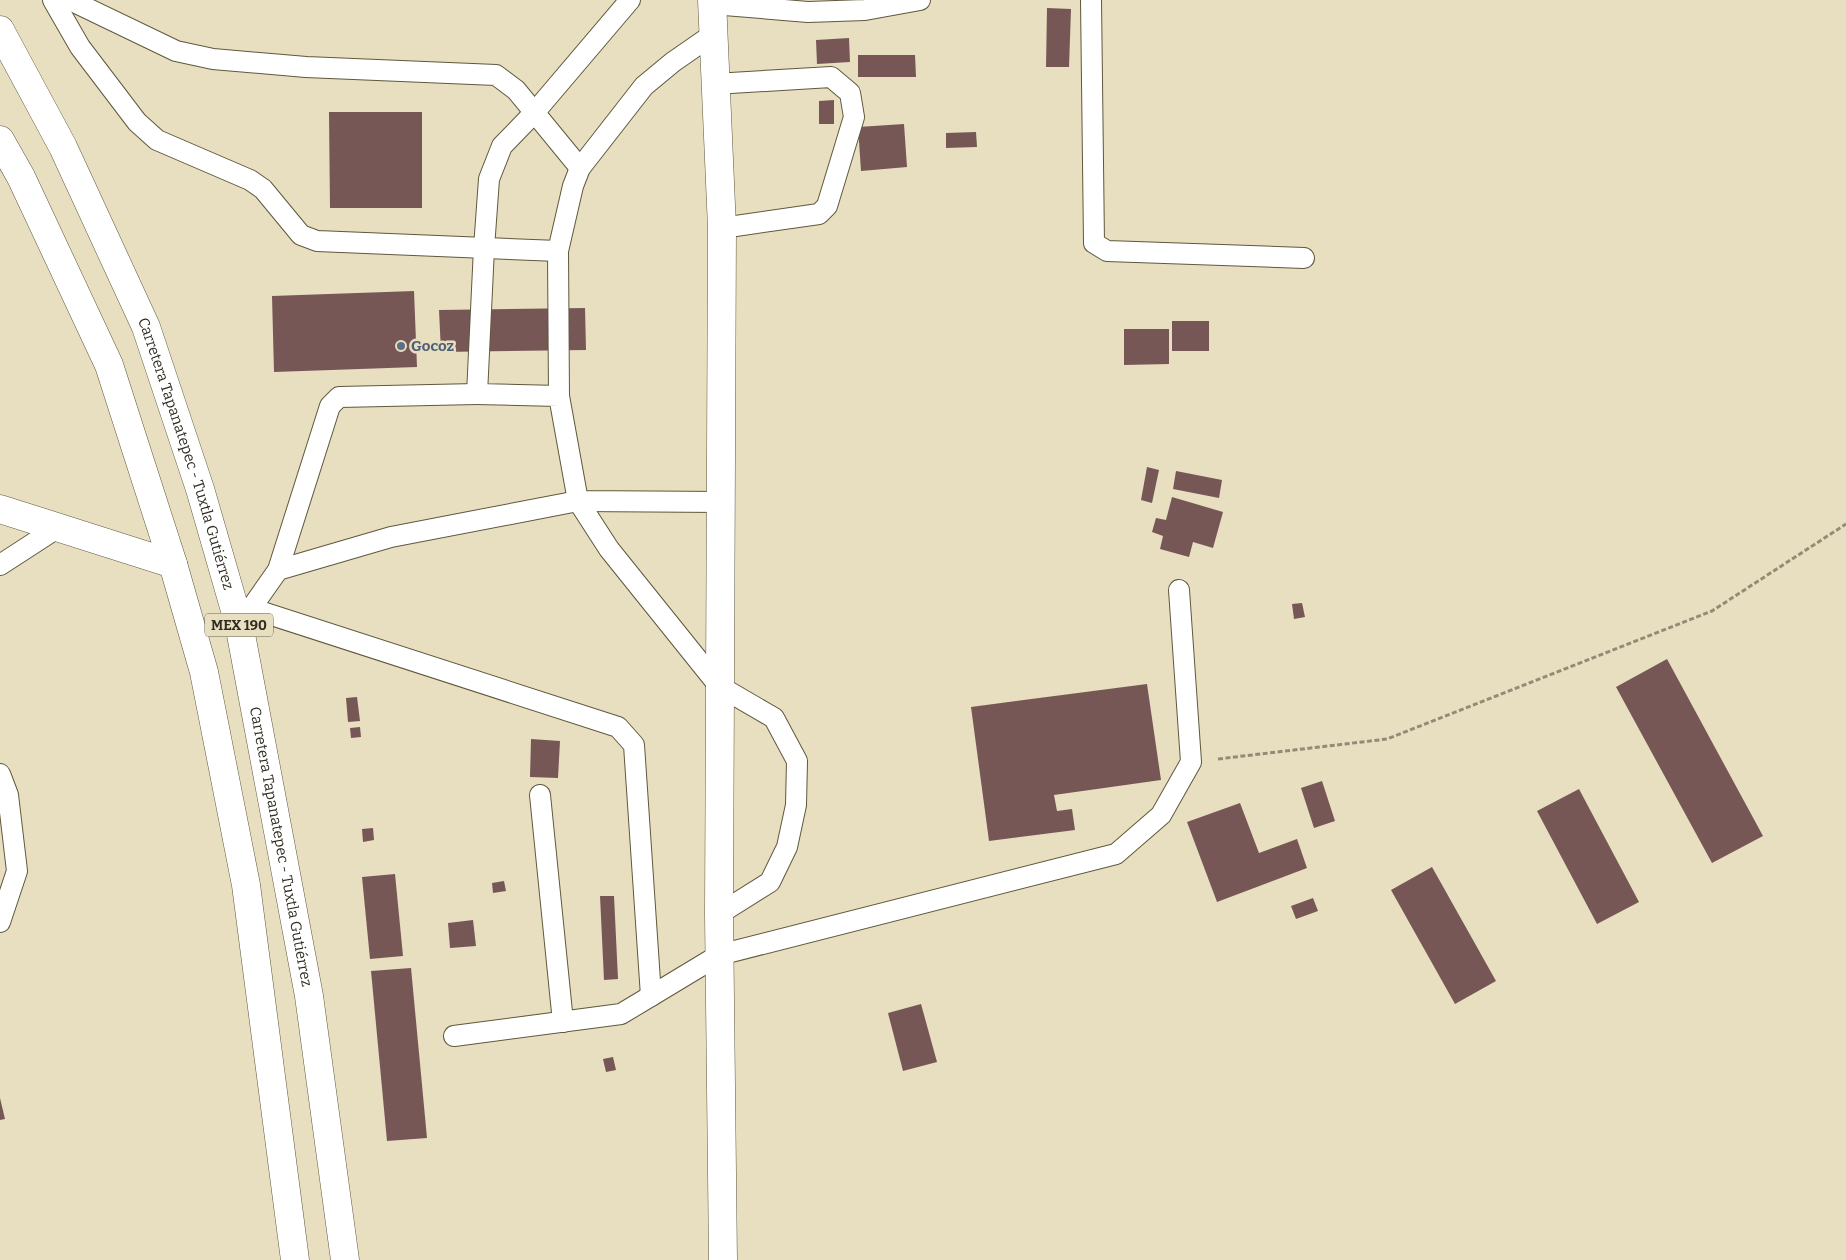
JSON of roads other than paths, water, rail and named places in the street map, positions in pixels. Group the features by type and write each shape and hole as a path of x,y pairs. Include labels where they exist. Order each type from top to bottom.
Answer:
{"main road":[{"path":"712,2 714,84 722,228 719,914 723,1260"},
{"name":"Carretera Tapanatepec - Tuxtla Gutiérrez","path":"0,30 63,147 146,327 200,489 246,616 309,996 345,1260"},
{"name":"MEX 190","path":"0,140 22,177 110,365 173,564 204,672 246,885 295,1260"},
{"path":"0,509 173,564"}],"lane":[{"path":"53,0 80,47 137,122 157,140 250,180 263,189 301,235 317,241 558,251"},
{"path":"70,0 176,51 213,59 306,67 496,75 516,90 580,168"},
{"path":"477,394 489,180 502,146 534,113 630,0"},
{"path":"712,2 808,12 865,10 920,0"},
{"path":"1091,0 1094,243 1107,251 1304,258"},
{"path":"712,35 673,62 644,86 580,168 573,186 558,251 560,396 578,501 609,549 719,686 774,718 797,761 796,805 787,847 770,882 719,914"},
{"path":"714,84 831,77 850,93 854,117 827,206 819,214 722,228"},
{"path":"560,396 477,394 339,396 330,406 278,570 246,616 618,727 634,745 651,996"},
{"path":"278,570 391,537 578,501 722,502"},
{"path":"0,565 57,528"},
{"path":"454,1036 621,1014 720,955 1116,854 1161,815 1191,762 1179,590"},
{"path":"0,774 8,795 17,871 0,922"},
{"path":"540,795 563,1022"}],"place":[{"name":"Gocoz","path":"401,346"}]}
